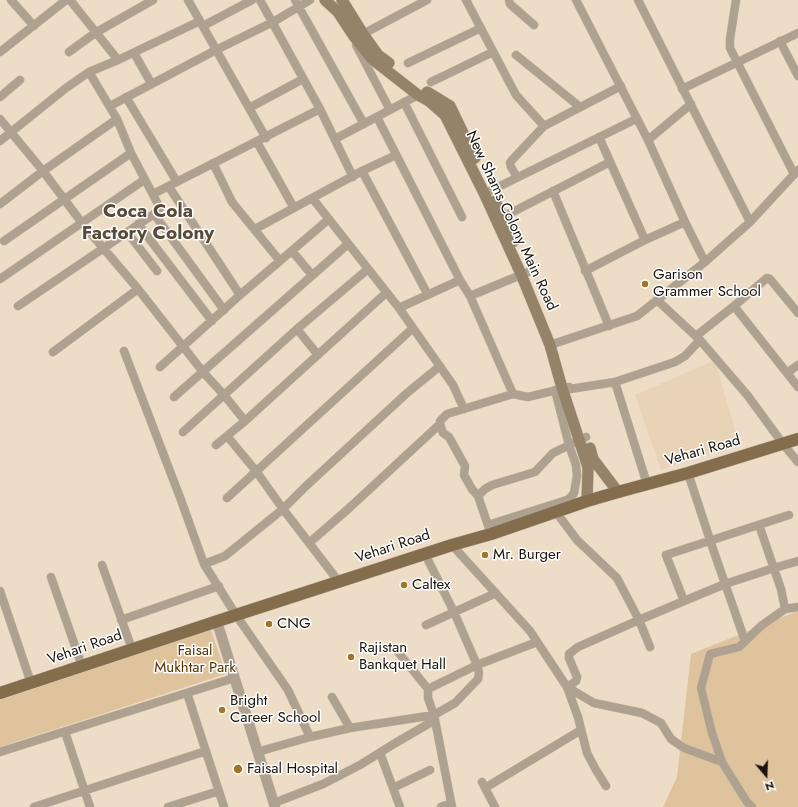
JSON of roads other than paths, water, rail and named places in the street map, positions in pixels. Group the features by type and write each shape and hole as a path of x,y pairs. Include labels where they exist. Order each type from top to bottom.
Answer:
{"main road":[{"path":"325,0 332,0"},
{"name":"New Shams Colony Main Road","path":"325,0 378,55 420,88 450,106 503,217 553,344 564,388 583,438 593,460 618,492"},
{"name":"New Shams Colony Main Road","path":"342,0 358,35 372,59 418,95 429,101 445,115 524,273"},
{"name":"New Shams Colony Main Road","path":"583,438 588,467 587,501"},
{"name":"Vehari Road","path":"0,693 425,554 490,530 688,473 798,439"}],"street":[{"path":"0,52 66,0"},
{"path":"70,0 118,60"},
{"path":"69,52 95,32 153,0"},
{"path":"188,0 266,138"},
{"path":"0,141 66,88 89,72 202,24 252,0"},
{"path":"260,0 320,109 353,177"},
{"path":"110,106 151,83 273,22 297,4 310,0"},
{"path":"390,110 358,47 358,35 427,0"},
{"path":"466,0 516,95 544,126"},
{"path":"509,0 510,4 534,25"},
{"path":"576,0 648,140 705,262"},
{"path":"638,0 750,222"},
{"path":"553,344 637,316 705,262 750,222 796,172 730,48 736,0"},
{"path":"15,1 34,26"},
{"path":"297,4 364,124"},
{"path":"408,63 481,28"},
{"path":"682,89 737,61 798,33"},
{"path":"780,41 798,76"},
{"path":"431,82 493,52"},
{"path":"134,53 151,83"},
{"path":"516,55 580,107"},
{"path":"18,306 154,214 160,208 144,180 117,119 89,72"},
{"path":"249,108 304,79"},
{"path":"0,97 20,80"},
{"path":"517,177 510,163 544,126 621,86"},
{"path":"335,139 418,95"},
{"path":"126,97 177,182"},
{"path":"404,102 462,217"},
{"path":"648,140 691,104"},
{"path":"153,194 266,138 320,109"},
{"path":"377,117 460,280 470,296 512,394"},
{"path":"0,119 43,171 82,223 138,289 203,372 245,421"},
{"path":"0,204 43,171 117,119"},
{"path":"490,191 636,119"},
{"path":"599,137 645,240"},
{"path":"257,142 294,208"},
{"path":"4,241 131,153"},
{"path":"255,229 313,199 362,171 396,155"},
{"path":"503,217 610,162"},
{"path":"213,163 232,202 280,261"},
{"path":"362,171 428,294"},
{"path":"0,279 144,180"},
{"path":"169,187 240,295"},
{"path":"552,191 608,326"},
{"path":"313,199 399,308 453,385 464,409"},
{"path":"154,214 224,310"},
{"path":"160,367 240,295 329,219"},
{"path":"585,271 645,240 685,222"},
{"path":"138,224 212,321"},
{"path":"127,232 157,271"},
{"path":"174,397 348,244"},
{"path":"292,251 312,275"},
{"path":"183,432 297,329 368,270"},
{"path":"470,296 524,273"},
{"path":"309,543 440,424 440,421 448,414 512,394 528,397 564,388 615,382 675,362 685,356 698,338 767,278 770,279 798,313"},
{"path":"399,308 460,280"},
{"path":"53,352 138,289"},
{"path":"216,445 245,421 386,293"},
{"path":"657,300 698,338 748,396 798,462"},
{"path":"734,306 798,386"},
{"path":"226,498 413,328"},
{"path":"297,329 318,355"},
{"path":"124,351 204,564 236,615 288,690 310,737"},
{"path":"787,373 798,365"},
{"path":"204,564 225,556 283,509 407,393 440,366"},
{"path":"615,382 647,484"},
{"path":"440,424 443,433 448,437 465,466 464,475 478,496 490,530 553,505 571,497 574,493 577,476 576,465 569,445 564,388"},
{"path":"227,436 256,471 339,582"},
{"path":"478,496 492,485 535,472 553,453 583,438"},
{"path":"688,473 745,641"},
{"path":"556,512 577,540 617,578 639,620 650,647"},
{"path":"684,601 666,555 789,515"},
{"path":"759,525 781,589 785,609"},
{"path":"452,545 530,631 567,687 578,717 587,753 606,786"},
{"path":"216,622 274,805 360,766 455,703 478,678 480,673 477,665 454,612 425,554"},
{"path":"567,687 576,682 577,677 569,658 569,654 572,651 639,620 725,584 798,561"},
{"path":"102,565 132,649"},
{"path":"51,577 82,666"},
{"path":"121,620 219,586"},
{"path":"0,591 31,683"},
{"path":"426,624 496,593"},
{"path":"752,807 722,762 712,733 701,688 710,654 739,647 761,626 785,609 798,607"},
{"path":"428,689 477,665 537,642"},
{"path":"398,652 428,689 428,698 434,718 452,805 441,807"},
{"path":"0,752 234,678"},
{"path":"567,687 594,703 642,713 661,723 672,739 684,748 722,762"},
{"path":"187,693 224,807"},
{"path":"332,697 350,728"},
{"path":"258,752 310,737 350,728 434,718"},
{"path":"495,807 483,785 581,730"},
{"path":"65,732 90,807"},
{"path":"34,807 206,751"},
{"path":"380,753 400,807"},
{"path":"393,788 430,770"},
{"path":"168,807 181,805 219,791"}],"place":[{"name":"Garison Grammer School","path":"645,284"},
{"name":"Mr. Burger","path":"485,555"},
{"name":"Caltex","path":"404,585"},
{"name":"CNG","path":"269,624"},
{"name":"Rajistan Bankquet Hall","path":"351,657"},
{"name":"Bright Career School","path":"222,710"},
{"name":"Faisal Hospital","path":"238,769"}],"district":[{"name":"Coca Cola Factory Colony","path":"148,223"}],"park label":[{"name":"Faisal Mukhtar Park","path":"195,660"}]}
